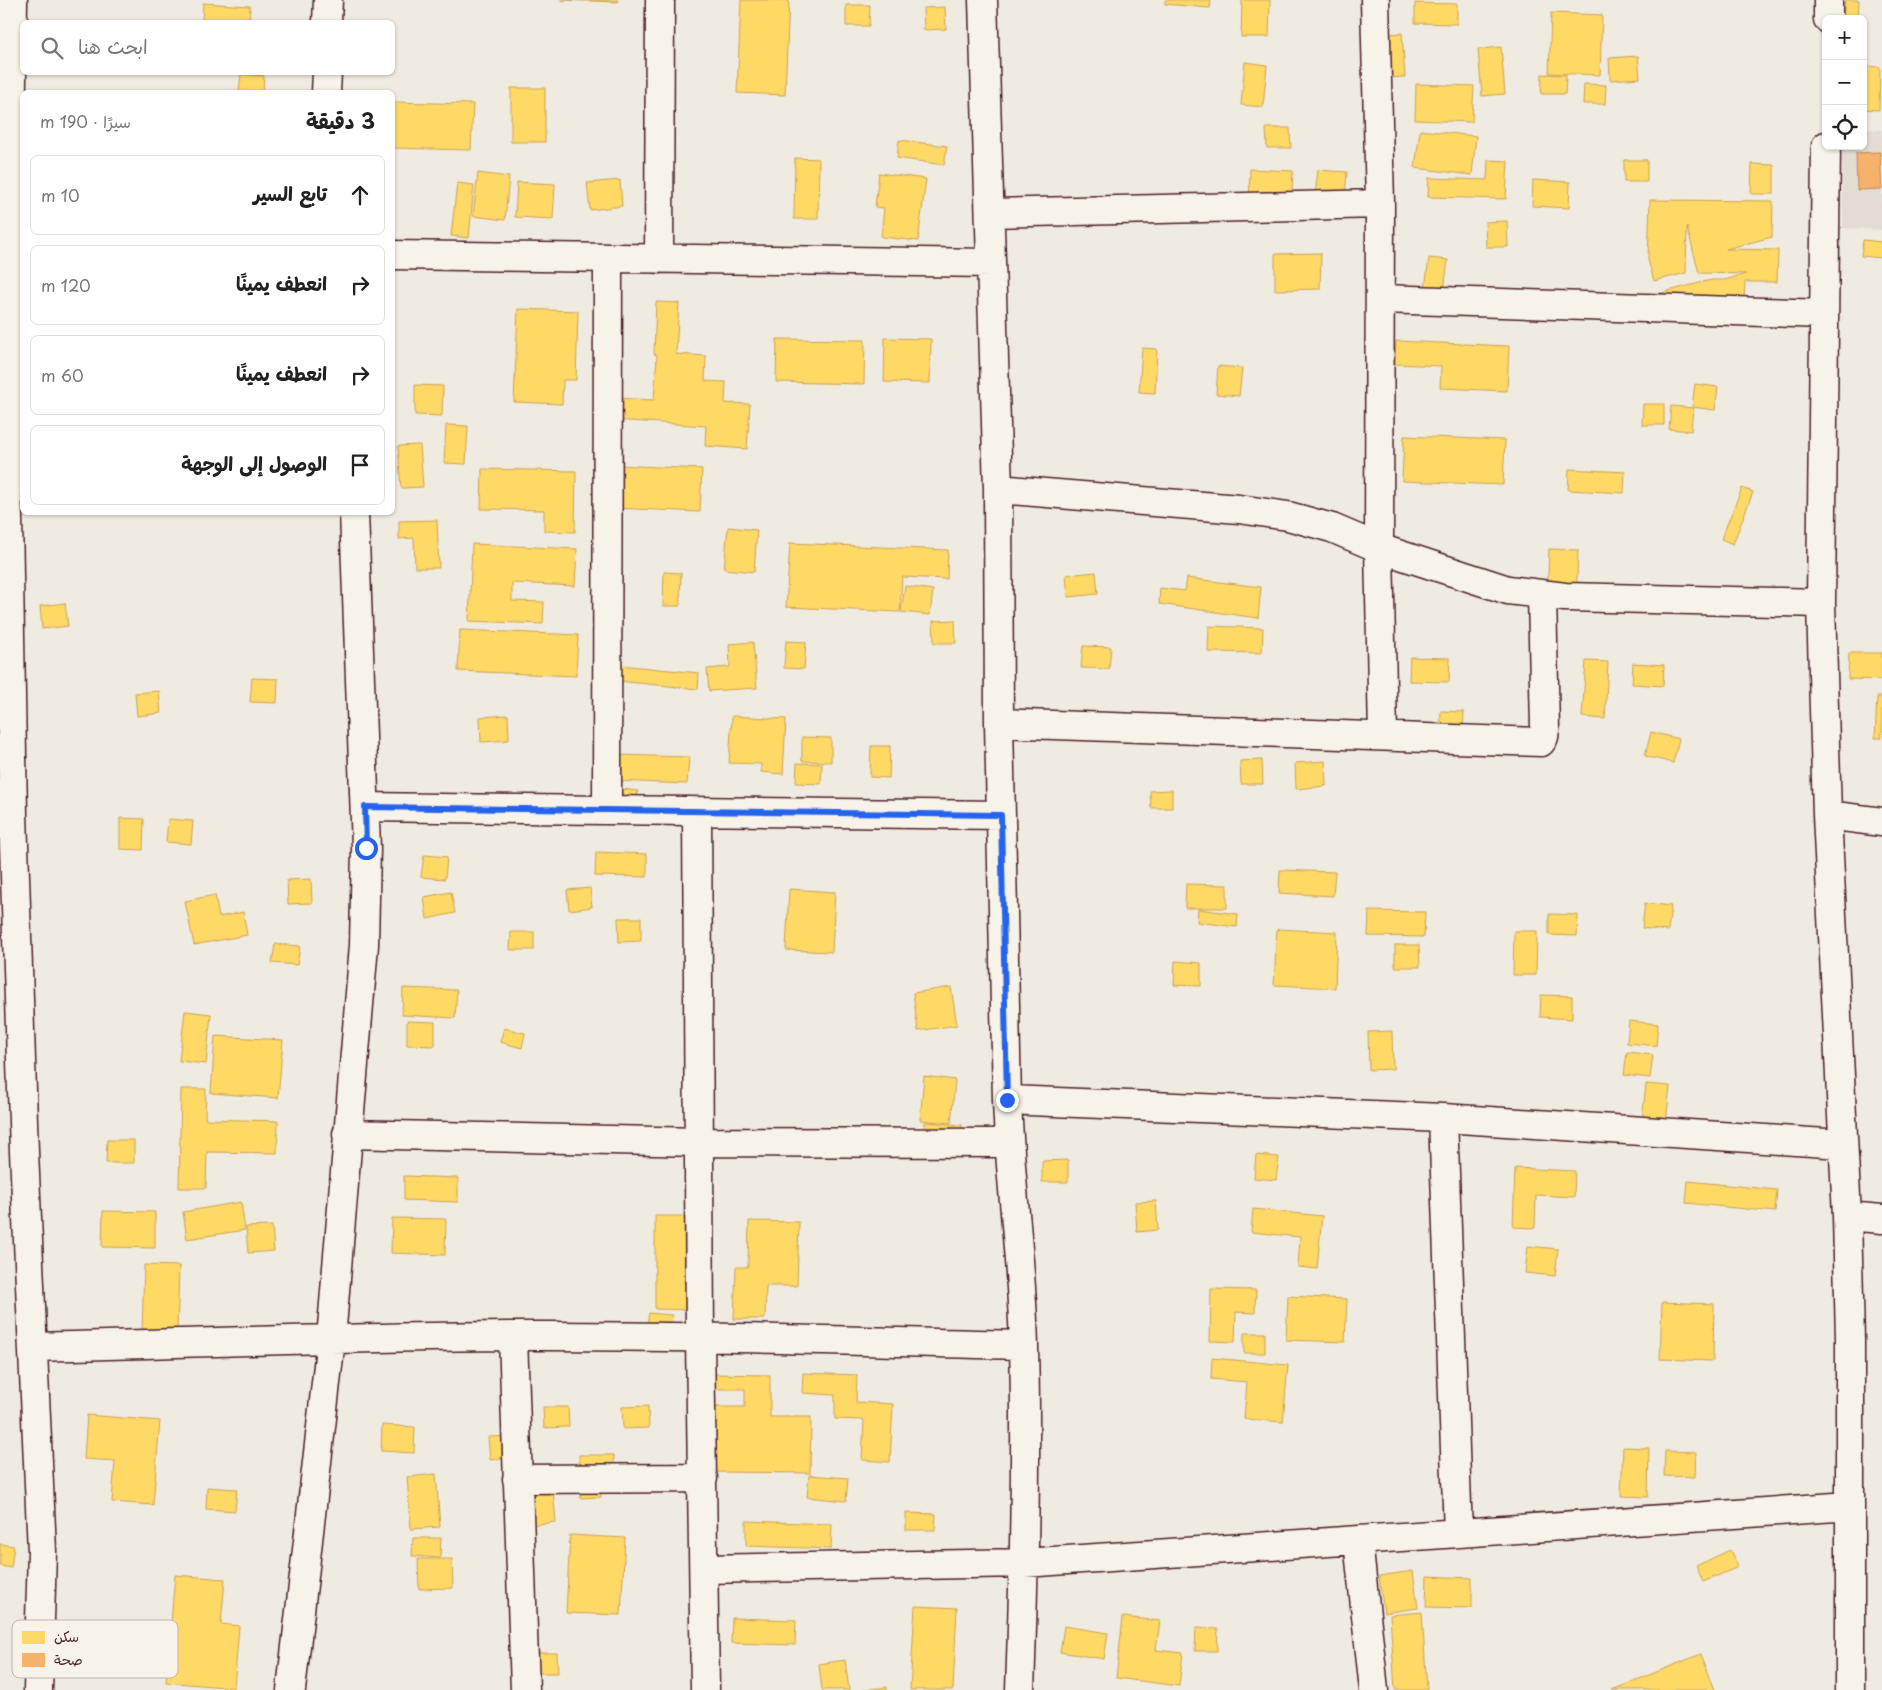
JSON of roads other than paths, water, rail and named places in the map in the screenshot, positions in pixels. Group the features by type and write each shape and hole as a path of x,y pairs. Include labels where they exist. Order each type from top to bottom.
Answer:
{"street":[{"path":"13,0 16,257 3,457 13,806 8,892 24,1152 33,1347 42,1552 40,1620"},
{"path":"327,20 328,0"},
{"path":"659,259 660,0"},
{"path":"984,0 998,489 999,723 1007,1100 1024,1345 1024,1563 1020,1690"},
{"path":"1374,0 1380,204 1379,548 1383,736"},
{"path":"1828,0 1828,15"},
{"path":"326,90 327,75"},
{"path":"1826,150 1821,604 1827,815 1850,1340 1850,1690"},
{"path":"990,213 1380,204"},
{"path":"395,255 991,263"},
{"path":"606,810 608,259"},
{"path":"1381,299 1824,314"},
{"path":"998,489 1239,509 1288,516 1332,528 1379,548 1508,590 1542,595 1821,604"},
{"path":"291,1690 331,1339 364,945 366,848 354,515"},
{"path":"999,723 1541,742 1545,729 1542,595"},
{"path":"365,807 1001,815"},
{"path":"697,812 700,1338 705,1690"},
{"path":"1827,815 1882,822"},
{"path":"1007,1100 1443,1118 1842,1144"},
{"path":"1443,1118 1458,1533"},
{"path":"347,1134 699,1142 1009,1143"},
{"path":"1846,1216 1882,1219"},
{"path":"33,1347 513,1336 1024,1345"},
{"path":"513,1336 525,1690"},
{"path":"517,1479 703,1478"},
{"path":"704,1570 1024,1563 1850,1506"},
{"path":"1358,1541 1374,1690"}]}
